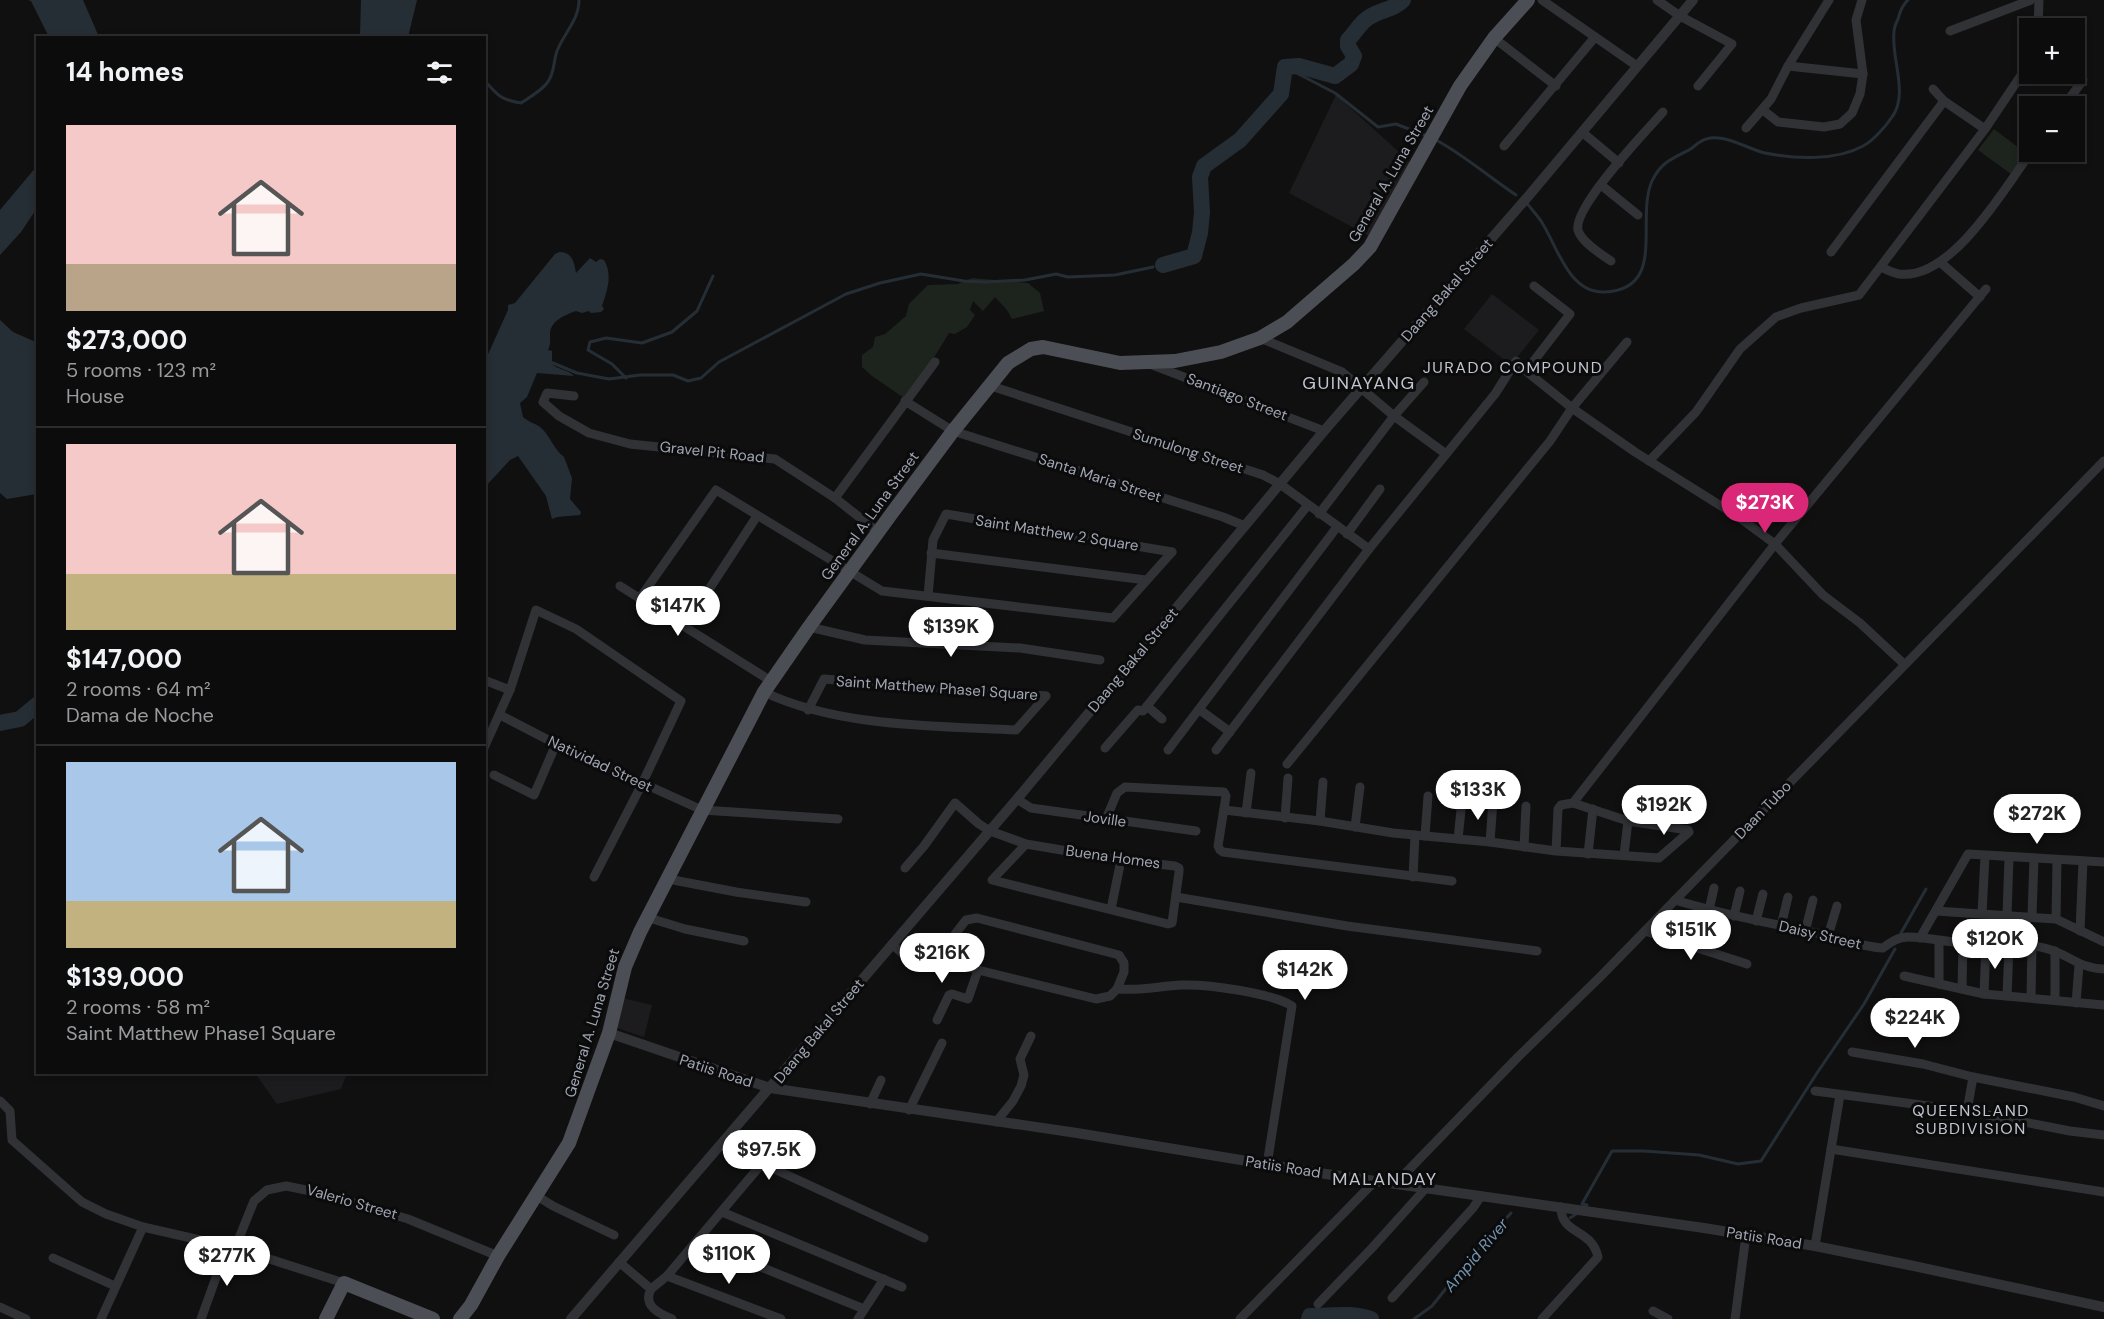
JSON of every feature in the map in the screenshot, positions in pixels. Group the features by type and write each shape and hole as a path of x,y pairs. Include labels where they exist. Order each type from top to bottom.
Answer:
{"main road":[{"name":"General A. Luna Street","path":"460,1319 471,1305 498,1256 569,1143 609,1033 625,967 646,917 768,687 878,532 953,431 1008,363 1031,349 1043,347 1120,363 1193,359 1260,338 1287,322 1363,256 1383,227 1460,86 1494,38 1528,0"},
{"path":"326,1319 344,1284 413,1316 433,1319"}],"street":[{"path":"1542,0 1637,66"},
{"path":"1657,0 1680,16 1732,45 1698,86"},
{"name":"Daang Bakal Street","path":"572,1319 990,831 1324,431 1523,203 1693,0"},
{"path":"1746,128 1771,99 1788,66 1829,0"},
{"path":"1763,110 1778,122 1824,128 1840,124 1852,113 1860,94 1863,74 1856,20 1862,0"},
{"path":"1950,31 2031,0"},
{"path":"2038,18 2039,0"},
{"path":"1504,146 1595,37"},
{"path":"1494,38 1556,86"},
{"path":"1788,66 1863,74"},
{"path":"1649,461 1696,412 1740,349 1776,316 1859,295 1985,129 2019,78"},
{"path":"1933,89 1944,100 1985,129"},
{"path":"1831,252 1944,100"},
{"path":"1611,261 1587,243 1578,232 1578,220 1601,185 1663,112"},
{"path":"1582,132 1619,163"},
{"path":"1881,267 1898,274 1914,273 1940,262 1968,239 2024,162"},
{"path":"1601,185 1638,215"},
{"path":"1940,262 1980,297"},
{"path":"1526,371 1570,314 1534,286"},
{"path":"1573,803 1775,544 1986,289"},
{"path":"1260,338 1342,372 1394,416 1446,454"},
{"path":"1287,764 1550,441 1572,408 1627,342"},
{"path":"1216,750 1369,549 1495,394 1516,361 1572,408 1649,461 1737,516 1775,544 1823,595 1860,623 1904,664"},
{"path":"835,498 934,362"},
{"name":"Santiago Street","path":"1149,363 1324,431"},
{"path":"1319,514 1394,416 1424,382"},
{"name":"Sumulong Street","path":"991,386 1263,475 1280,484 1369,549"},
{"name":"Gravel Pit Road","path":"574,396 545,394 544,405 563,419 589,433 630,444 775,459 835,498 878,532"},
{"name":"Santa Maria Street","path":"905,401 953,431 1224,517 1245,526"},
{"name":"Daan Tubo","path":"1395,1184 2104,461"},
{"name":"Saint Matthew 2 Square","path":"640,598 716,489 882,591 1113,618 1172,552 946,514 933,540 928,596"},
{"path":"1347,534 1380,489"},
{"path":"1105,748 1138,710 1143,711 1308,505"},
{"path":"685,626 757,516"},
{"path":"1168,750 1337,527"},
{"path":"931,553 1146,580"},
{"name":"Saint Matthew Phase1 Square","path":"620,586 685,626 768,687 808,710 907,725 1016,730 1046,696 824,679 808,710"},
{"path":"486,744 510,690 536,610 576,629 681,701 642,784 594,877"},
{"path":"809,627 865,640 1020,648 1100,660"},
{"path":"486,681 510,690"},
{"path":"1147,706 1162,719"},
{"path":"1200,710 1230,732"},
{"name":"Natividad Street","path":"500,715 556,744 702,810 838,819"},
{"path":"494,775 534,795 556,744"},
{"path":"1246,813 1251,773"},
{"path":"1285,818 1288,778"},
{"path":"1320,821 1323,782"},
{"path":"1106,819 1117,793 1120,789 1129,786 1224,792 1226,796 1218,846 1223,852 1452,881"},
{"path":"1355,827 1360,787"},
{"path":"1413,877 1428,796"},
{"name":"Joville","path":"1017,799 1031,808 1196,831"},
{"path":"1458,839 1462,800"},
{"path":"1490,842 1493,801"},
{"name":"Buena Homes","path":"905,868 955,803 990,831 1026,844 1179,868 1172,923 1168,924 1111,909"},
{"path":"1224,810 1420,836 1490,842 1556,851 1588,854 1659,858 1689,832 1628,821 1573,803 1558,809 1556,851"},
{"path":"1524,847 1526,806"},
{"path":"1588,854 1593,809"},
{"path":"1624,855 1628,821"},
{"path":"1026,844 992,880 1111,909 1121,860"},
{"path":"1920,938 1968,854 2104,862"},
{"path":"1982,914 1985,856"},
{"path":"2007,915 2009,857"},
{"path":"2032,916 2034,858"},
{"path":"2056,919 2057,860"},
{"path":"2080,931 2083,861"},
{"path":"668,879 806,902"},
{"path":"1709,910 1714,888"},
{"path":"1734,916 1740,891"},
{"path":"1756,921 1763,894"},
{"path":"1176,897 1347,926 1537,951"},
{"path":"1781,926 1788,897"},
{"name":"Daisy Street","path":"1675,900 1854,944 1883,948 1896,939 1920,938 1963,943 2032,946 2055,951 2079,965 2104,969"},
{"path":"1805,932 1813,900"},
{"path":"1828,936 1837,906"},
{"path":"1936,911 2056,919 2104,942"},
{"path":"646,917 685,929 744,941"},
{"path":"892,944 915,965 926,966 938,956 966,920 983,919 1119,954 1124,963 1124,972 1117,989 1110,996 1096,999 978,970 938,956"},
{"path":"1645,931 1747,964"},
{"path":"1939,940 1939,984"},
{"path":"1962,989 1963,943"},
{"path":"1984,994 1986,944"},
{"path":"2007,996 2009,946"},
{"path":"2031,997 2032,946"},
{"path":"2055,951 2055,999"},
{"path":"2076,1003 2079,965"},
{"path":"937,1020 949,995 968,999 978,970"},
{"path":"1904,976 1984,994 2104,1005"},
{"path":"1117,989 1145,990 1183,985 1212,987 1275,998 1292,1006 1267,1165"},
{"name":"Patiis Road","path":"609,1033 770,1088 1077,1133 1395,1184 1634,1216 1815,1246 2104,1307"},
{"path":"996,1122 1013,1101 1021,1086 1024,1075 1020,1059 1031,1036"},
{"path":"909,1110 942,1042"},
{"path":"1852,1052 1923,1064 1973,1077 2074,1097 2104,1106"},
{"path":"1967,1111 1973,1077"},
{"path":"870,1104 881,1080"},
{"path":"1815,1091 1967,1111 2070,1131 2104,1135"},
{"path":"1815,1246 1840,1095"},
{"path":"0,1101 10,1110 12,1140 87,1205 143,1227 231,1247 344,1284"},
{"path":"1831,1149 2104,1192"},
{"path":"672,1319 652,1308 648,1296 651,1289 667,1276 759,1167 766,1166 924,1238"},
{"path":"1240,1319 1375,1181"},
{"name":"Valerio Street","path":"201,1319 231,1247 254,1201 267,1191 286,1186 305,1188 365,1204 498,1256"},
{"path":"1318,1304 1426,1188"},
{"path":"537,1196 553,1206 614,1234"},
{"path":"1392,1298 1473,1208 1481,1196"},
{"path":"1542,1319 1598,1257 1591,1241 1565,1224 1561,1217 1561,1207"},
{"path":"722,1212 902,1287"},
{"path":"101,1319 143,1227"},
{"path":"1735,1319 1746,1235"},
{"path":"697,1241 864,1309"},
{"path":"53,1258 115,1286"},
{"path":"619,1262 651,1289"},
{"path":"667,1276 782,1319"},
{"path":"858,1319 884,1279"},
{"path":"0,1307 26,1319"},
{"path":"1653,1311 1668,1319"}],"shaded area":[{"path":"28,0 83,0 99,36 48,36 31,1"},
{"path":"361,0 417,0 408,36 360,36"},
{"path":"1336,95 1410,162 1369,236 1289,193"},
{"path":"1994,129 2019,148 2021,162 2011,174 1978,150"},
{"path":"36,167 36,210 21,232 0,255 0,210"},
{"path":"563,252 570,255 576,273 590,258 596,262 600,259 604,260 609,277 602,306 604,309 601,312 576,311 567,314 559,319 551,329 548,350 552,351 552,364 574,376 537,373 527,397 520,403 523,417 547,434 564,457 572,478 570,499 581,512 580,515 552,519 546,496 518,456 510,460 486,486 486,359 508,310 508,305 515,303 555,254"},
{"path":"972,278 1028,283 1040,293 1044,311 1012,319 995,297 983,311 973,301 970,310 975,315 967,327 955,334 949,333 930,364 904,398 862,367 862,355 873,347 875,337 885,334 906,316 909,304 928,285 958,284"},
{"path":"1492,294 1539,330 1511,365 1464,329"},
{"path":"0,320 13,332 36,342 36,494 7,499 0,493"},
{"path":"622,998 652,1005 644,1037 614,1027"},
{"path":"256,1074 347,1074 341,1089 277,1104"}],"waterway":[{"path":"486,82 500,96 521,103 542,89 551,75 560,44 577,14 579,0"},
{"path":"1163,265 1194,256 1200,233 1202,212 1200,177 1204,166 1240,140 1281,94 1285,67 1299,66 1335,76 1351,64 1354,56 1348,46 1348,40 1360,25 1373,15 1403,0"},
{"path":"1527,203 1541,221 1565,266 1581,285 1604,292 1624,288 1636,279 1643,266 1646,250 1646,214 1652,181 1659,169 1672,159 1700,142 1715,138 1777,155 1828,156 1852,151 1871,141 1879,133 1897,108 1899,87 1894,30 1901,8 1908,0"},
{"path":"1285,67 1335,93 1378,127 1396,124 1427,136"},
{"path":"1436,140 1516,195"},
{"path":"548,361 577,373 609,379 640,375 673,375 688,381 701,378 719,362 846,294 880,283 921,274 986,282 1025,280 1056,274 1068,277 1115,275 1153,267"},
{"path":"626,378 612,364 588,350 590,342 606,338 642,343 672,332 697,311 713,276"},
{"path":"0,723 20,719 36,706"},
{"path":"1901,933 1926,889"},
{"path":"1587,1205 1582,1204 1612,1151 1699,1155 1738,1164 1761,1161 1864,1004 1895,949"},
{"name":"Ampid River","path":"1414,1319 1432,1306 1472,1256 1511,1213"},
{"path":"1570,1218 1576,1214"},
{"name":"Ampid River","path":"1309,1319 1310,1316 1341,1315 1371,1319"}],"district":[{"name":"JURADO COMPOUND","path":"1513,367"},
{"name":"GUINAYANG","path":"1359,383"},
{"name":"QUEENSLAND SUBDIVISION","path":"1971,1119"},
{"name":"MALANDAY","path":"1385,1179"}]}
